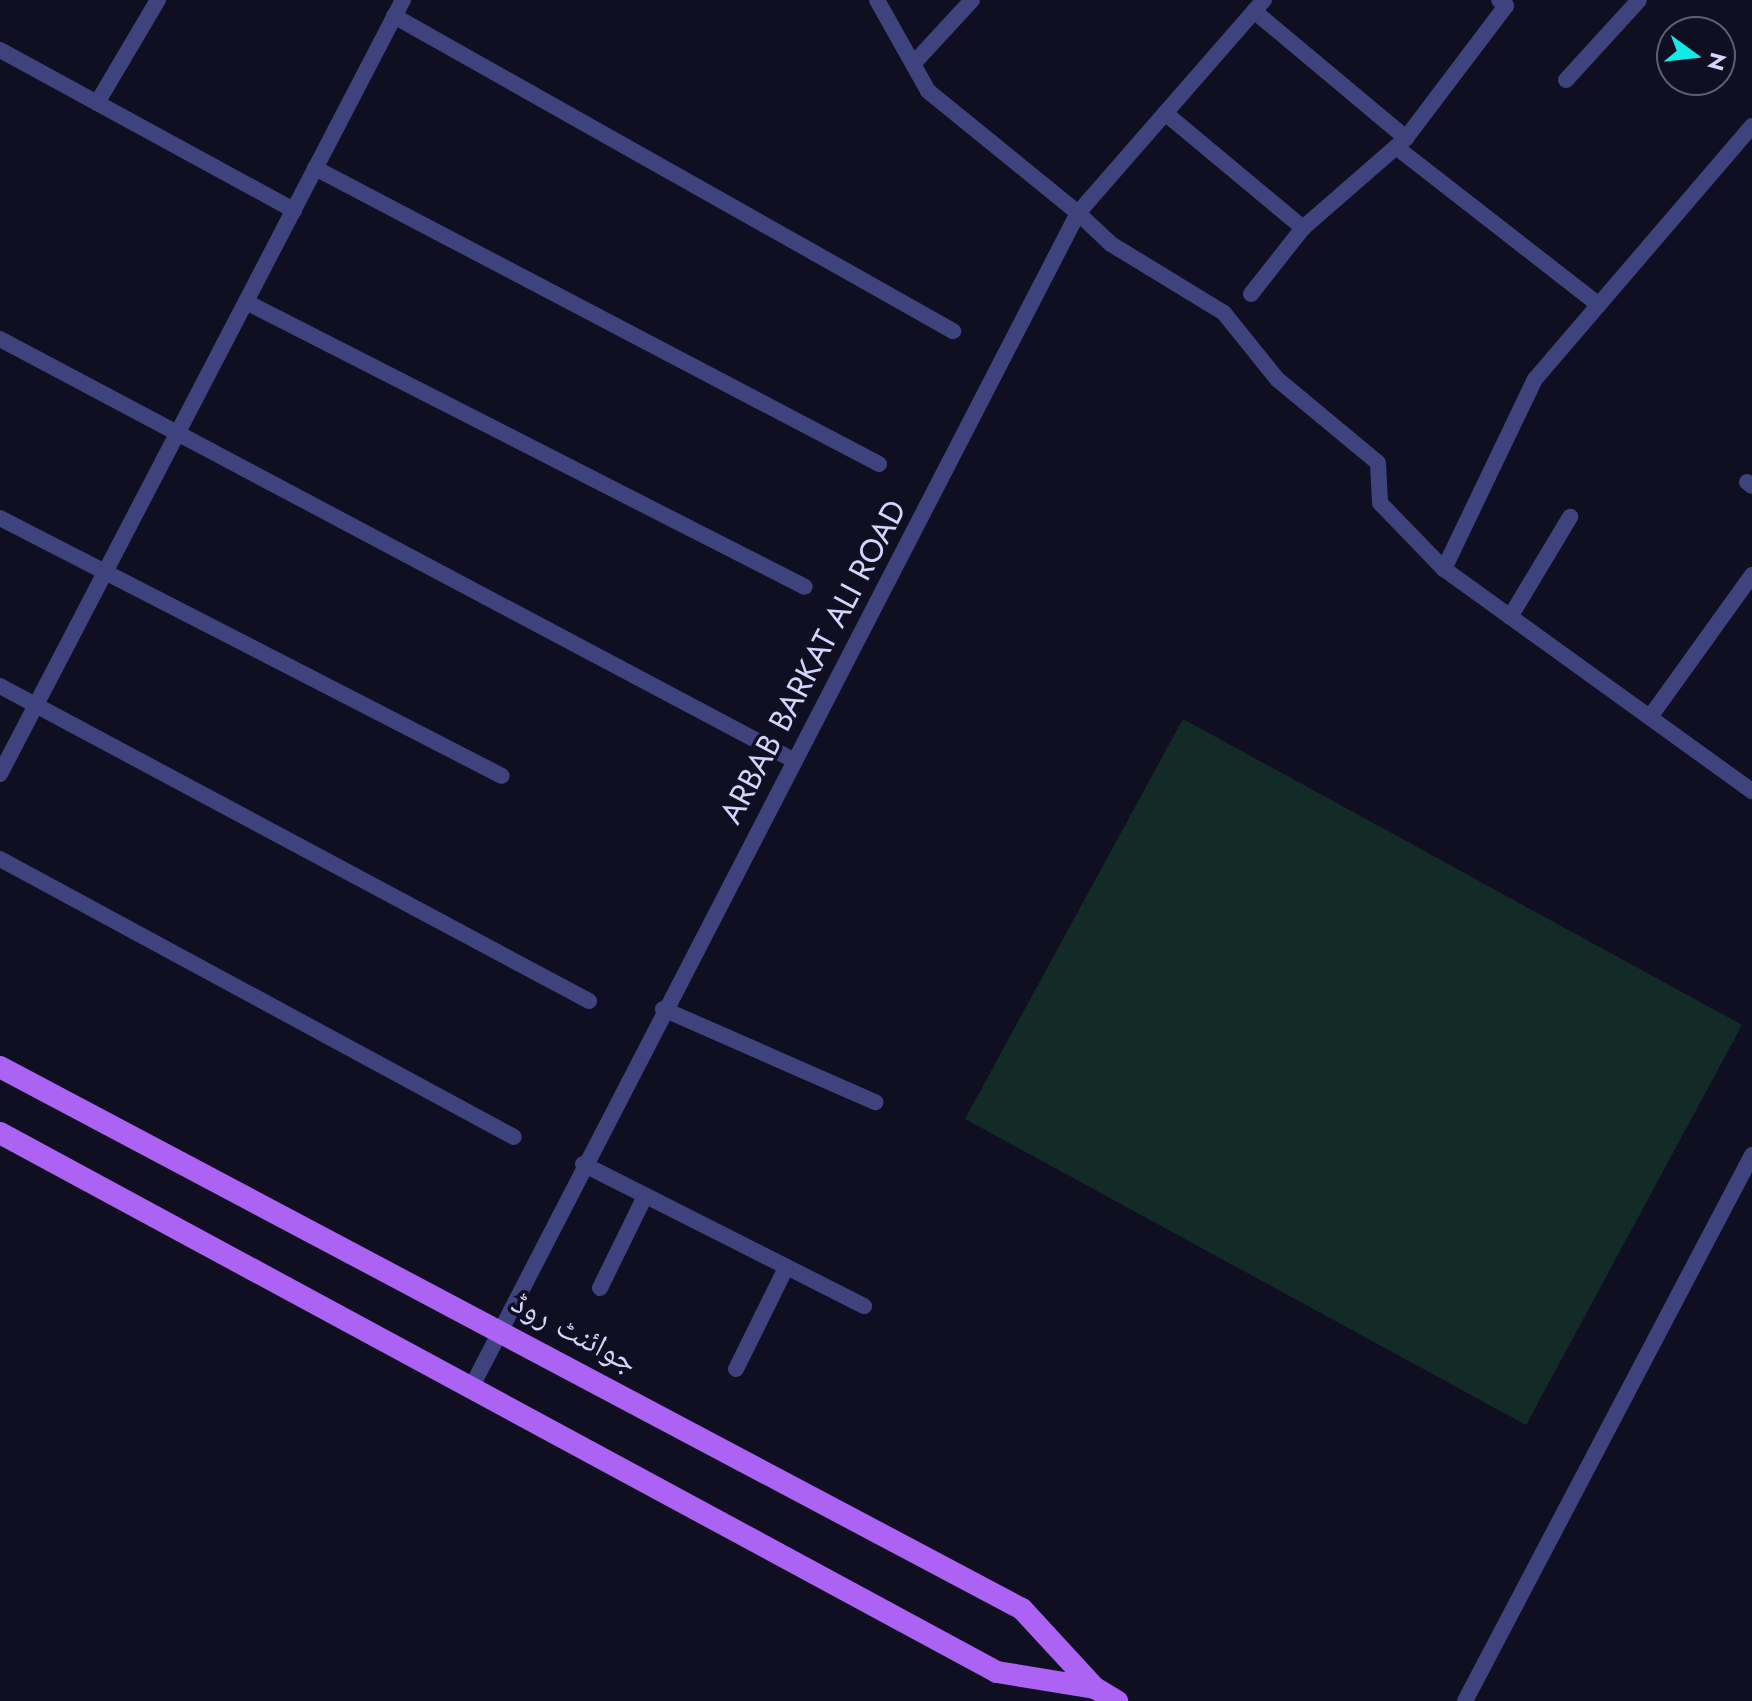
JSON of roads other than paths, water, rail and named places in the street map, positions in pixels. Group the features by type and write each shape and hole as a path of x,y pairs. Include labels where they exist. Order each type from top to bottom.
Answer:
{"main road":[{"name":"جوائنٹ روڈ","path":"0,1067 502,1329 1022,1609 1095,1688 1117,1701"},
{"name":"جوائنٹ روڈ","path":"0,1133 470,1390 997,1672 1095,1688"}],"street":[{"path":"97,103 158,0"},
{"path":"0,774 403,0"},
{"path":"877,0 928,91 1078,213 1111,244 1224,313 1277,379 1378,463 1380,503 1444,569 1752,791"},
{"path":"913,64 972,0"},
{"path":"1251,294 1303,228 1401,143 1506,6 1499,0"},
{"path":"1566,80 1639,0"},
{"path":"1259,6 1401,143 1599,305"},
{"name":"ARBAB BARKAT ALI ROAD","path":"470,1390 663,1009 1078,213 1259,6"},
{"path":"394,16 953,331"},
{"path":"0,50 294,210"},
{"path":"1165,113 1303,228"},
{"path":"1444,569 1535,379 1749,136"},
{"path":"315,168 879,464"},
{"path":"246,302 805,587"},
{"path":"0,339 179,430 793,760"},
{"path":"1510,617 1570,517"},
{"path":"0,518 502,776"},
{"path":"1650,717 1752,575"},
{"path":"0,686 589,1001"},
{"path":"0,859 514,1137"},
{"path":"663,1009 875,1102"},
{"path":"1465,1701 1752,1155"},
{"path":"583,1164 864,1306"},
{"path":"600,1288 645,1196"},
{"path":"736,1369 786,1268"}]}
